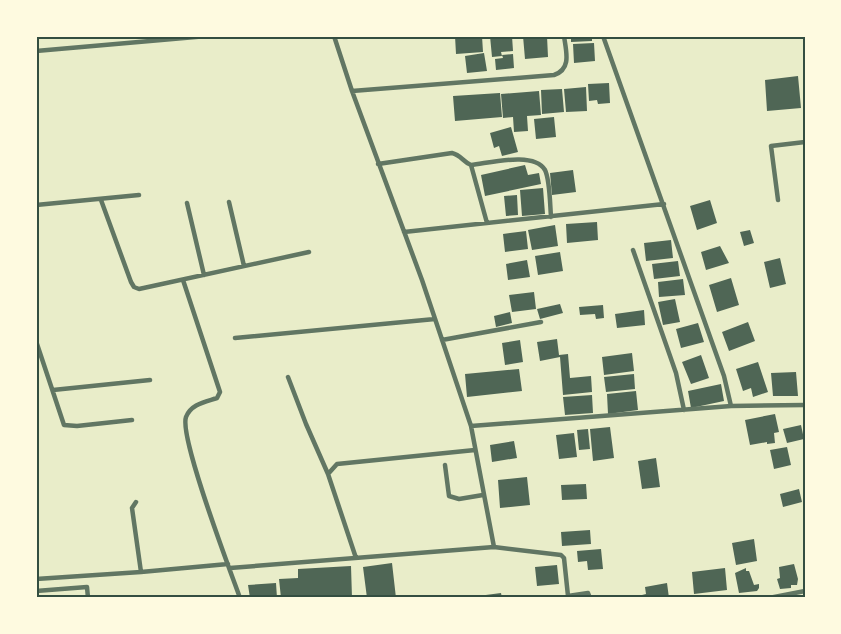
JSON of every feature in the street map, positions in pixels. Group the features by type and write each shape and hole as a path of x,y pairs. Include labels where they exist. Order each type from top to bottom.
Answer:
{"street":[{"path":"36,51 207,36"},
{"path":"334,36 471,426 494,547"},
{"path":"352,91 554,75 560,73 567,64 564,36"},
{"path":"603,36 632,123 664,204 724,376 731,406"},
{"path":"778,200 771,146 805,142"},
{"path":"378,164 452,153 458,154 465,162 471,165 524,159 539,164 545,171 551,216"},
{"path":"471,165 487,223"},
{"path":"36,205 140,195"},
{"path":"101,200 134,287 146,288 310,252"},
{"path":"229,202 244,266"},
{"path":"187,203 204,275"},
{"path":"404,232 664,204"},
{"path":"633,250 676,373 684,410"},
{"path":"183,280 220,392 220,396 196,404 189,411 185,420 185,430 240,598"},
{"path":"235,338 435,320"},
{"path":"442,340 541,322"},
{"path":"36,341 64,425 77,426 132,420"},
{"path":"288,377 328,474 356,558"},
{"path":"53,390 150,380"},
{"path":"471,426 731,406 805,405"},
{"path":"328,474 337,464 354,461 475,450"},
{"path":"445,465 450,496 459,500 483,495"},
{"path":"136,502 132,508 141,572"},
{"path":"36,578 356,558 494,547 561,555 564,558 568,596 588,593 590,598"},
{"path":"36,591 87,587 88,598"},
{"path":"769,598 805,591"}],"building":[{"path":"455,36 482,36 483,52 456,54"},
{"path":"490,36 512,36 513,51 501,52 502,56 492,57"},
{"path":"523,36 547,36 548,57 525,59"},
{"path":"571,36 592,36 592,41 571,42"},
{"path":"594,43 595,61 574,63 573,44"},
{"path":"484,53 487,71 467,73 465,56"},
{"path":"513,54 514,68 496,70 495,59 503,58 502,55"},
{"path":"798,76 801,108 767,111 765,80"},
{"path":"609,83 610,103 598,104 597,100 589,101 588,84"},
{"path":"586,87 587,111 566,112 564,89"},
{"path":"562,89 564,112 542,114 541,90"},
{"path":"539,91 541,115 527,116 528,131 514,132 513,117 503,118 501,94"},
{"path":"500,93 502,117 455,121 453,96"},
{"path":"554,117 556,137 536,139 534,119"},
{"path":"511,127 518,152 502,156 499,146 494,148 490,133"},
{"path":"525,165 528,175 539,173 541,184 485,196 481,175"},
{"path":"573,170 576,192 552,195 550,173"},
{"path":"543,188 545,214 522,216 520,190"},
{"path":"517,195 518,215 506,216 504,196"},
{"path":"710,200 717,223 697,230 690,206"},
{"path":"597,222 598,240 567,243 566,224"},
{"path":"555,225 558,246 532,250 528,230"},
{"path":"750,230 754,243 744,246 740,232"},
{"path":"526,231 528,249 505,252 503,234"},
{"path":"671,240 673,258 646,261 644,243"},
{"path":"720,246 729,263 706,270 701,252"},
{"path":"560,252 563,271 538,275 535,256"},
{"path":"780,258 786,284 770,288 764,262"},
{"path":"527,260 530,277 508,280 506,264"},
{"path":"678,261 680,276 654,279 652,264"},
{"path":"731,278 739,305 717,312 709,285"},
{"path":"683,279 685,295 659,297 658,282"},
{"path":"534,292 536,309 512,312 509,295"},
{"path":"675,299 680,322 663,325 658,302"},
{"path":"560,304 563,313 540,319 537,309"},
{"path":"603,305 604,318 596,319 595,314 580,315 579,307"},
{"path":"644,310 645,325 617,328 615,314"},
{"path":"510,312 512,323 496,327 494,316"},
{"path":"748,322 755,341 729,351 722,332"},
{"path":"698,323 704,342 681,348 676,329"},
{"path":"557,339 559,355 568,354 570,378 591,376 592,392 563,395 560,357 540,361 537,342"},
{"path":"520,340 523,362 505,365 502,343"},
{"path":"632,353 634,371 604,375 602,357"},
{"path":"701,355 709,378 691,384 682,362"},
{"path":"758,362 768,392 753,397 751,388 743,391 736,369"},
{"path":"519,369 522,391 467,397 465,374"},
{"path":"796,372 798,396 773,396 771,373"},
{"path":"634,374 635,389 606,392 604,377"},
{"path":"721,384 724,401 691,408 688,391"},
{"path":"636,391 638,410 608,414 607,394"},
{"path":"592,395 593,413 565,415 563,397"},
{"path":"775,414 779,432 774,433 775,443 767,444 767,442 750,445 745,420"},
{"path":"801,425 804,439 787,443 783,429"},
{"path":"610,427 614,458 593,461 590,429"},
{"path":"588,429 590,449 579,450 577,430"},
{"path":"574,433 577,457 559,459 556,435"},
{"path":"514,441 517,458 492,462 490,445"},
{"path":"787,447 791,465 774,469 770,450"},
{"path":"656,458 660,487 642,489 638,461"},
{"path":"527,477 530,505 500,508 498,480"},
{"path":"586,484 587,499 562,500 561,485"},
{"path":"799,489 802,502 783,507 780,494"},
{"path":"590,530 591,544 562,546 561,532"},
{"path":"754,539 757,561 736,565 732,543"},
{"path":"601,549 603,569 588,570 587,561 578,562 577,551"},
{"path":"392,563 396,598 367,598 363,567"},
{"path":"794,564 798,579 797,585 791,585 791,588 780,589 777,579 780,578 779,567"},
{"path":"557,565 559,584 537,586 535,567"},
{"path":"351,566 352,598 281,598 279,579 298,578 298,569"},
{"path":"725,568 727,590 694,594 692,572"},
{"path":"746,568 754,585 759,584 759,588 757,591 739,593 735,573"},
{"path":"276,583 277,598 250,598 248,585"},
{"path":"667,583 669,598 643,598 642,595 646,594 645,587"},
{"path":"501,593 502,598 479,598 478,596"}]}
